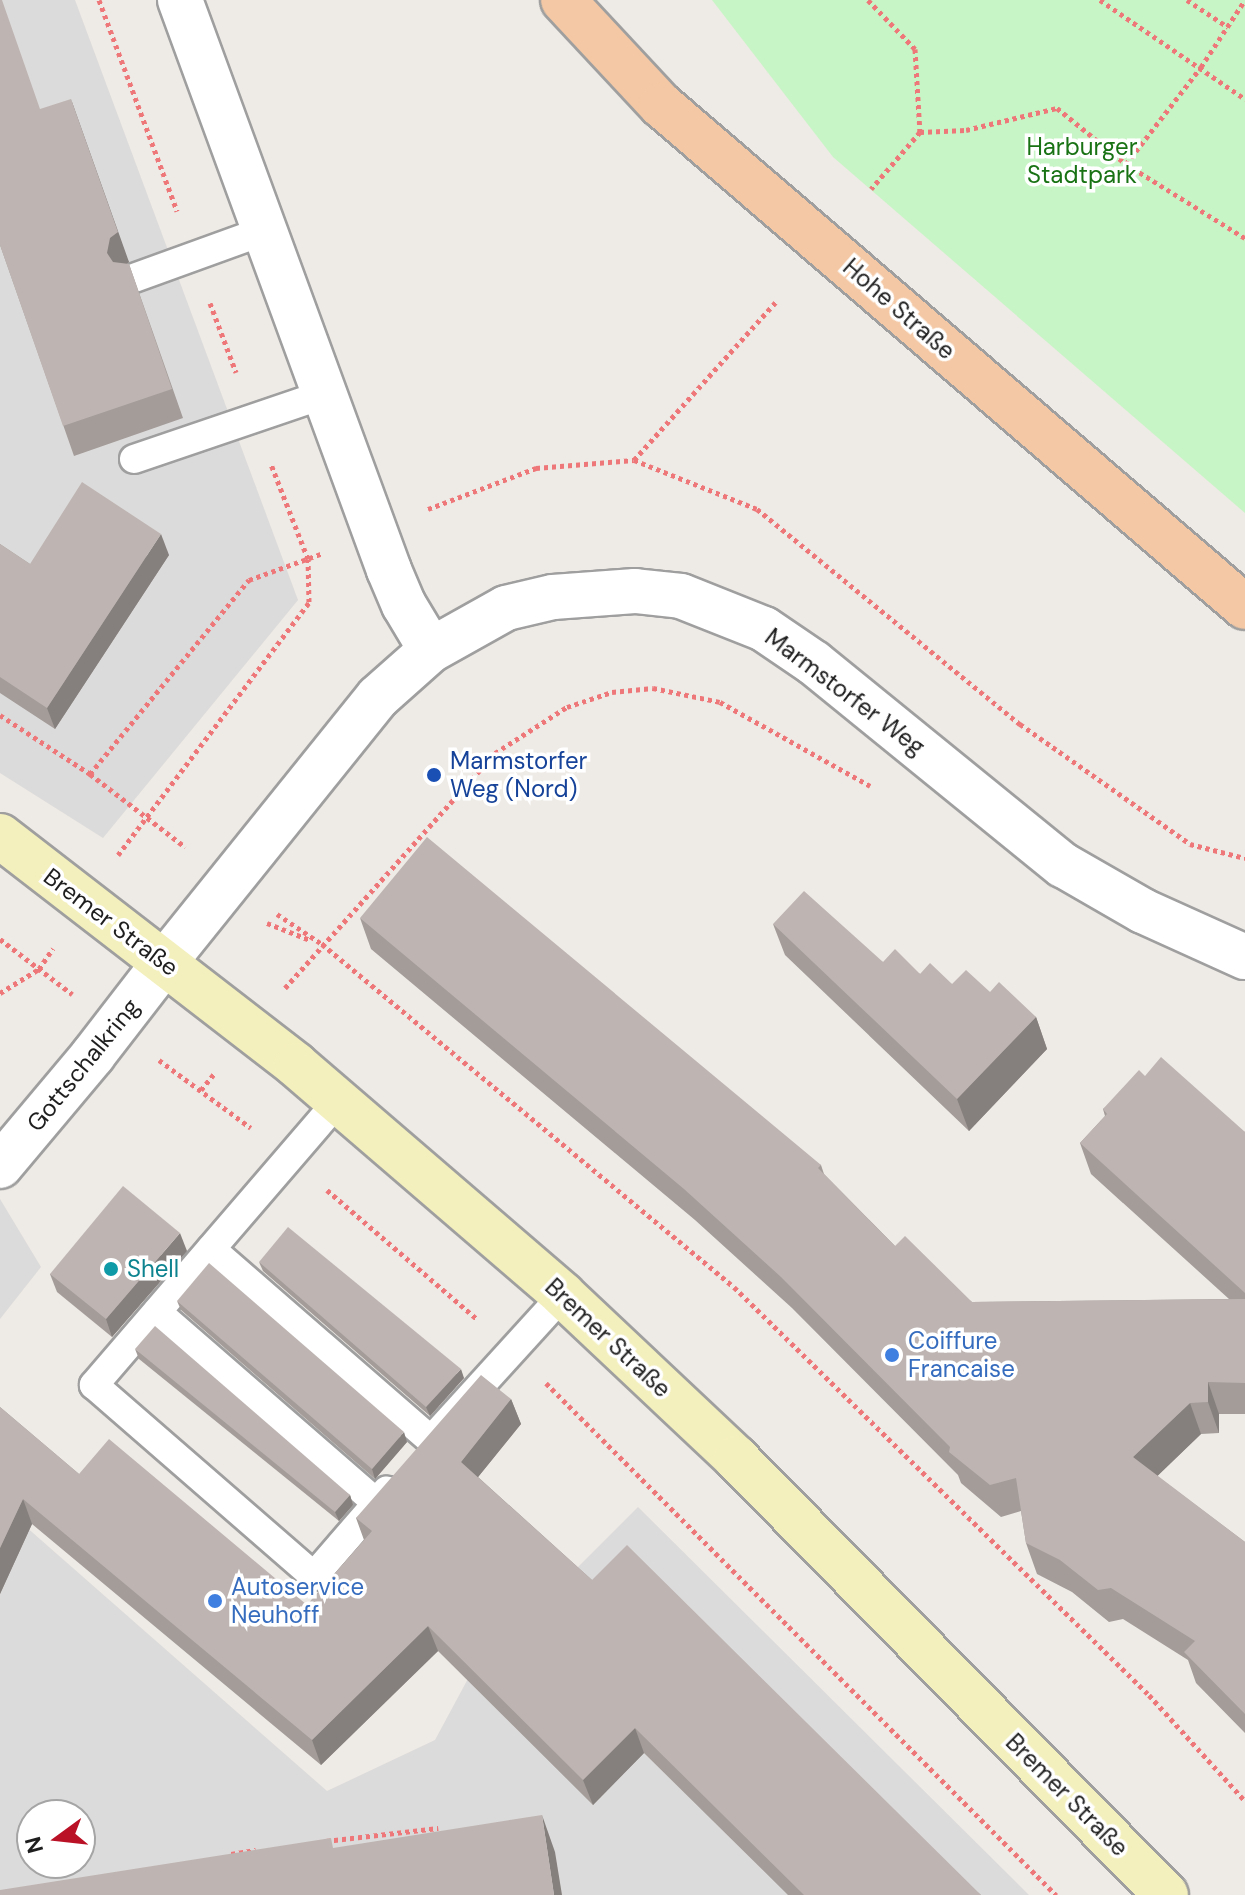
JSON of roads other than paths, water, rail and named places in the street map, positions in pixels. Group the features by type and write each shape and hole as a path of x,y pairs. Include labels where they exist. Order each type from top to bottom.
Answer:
{"main road":[{"name":"Hohe Straße","path":"563,0 661,105 1245,607"},
{"name":"Bremer Straße","path":"0,836 339,1100 563,1295 736,1458 1166,1895"}],"street":[{"path":"180,0 389,570 404,605 431,650"},
{"name":"Marmstorfer Weg","path":"164,963 378,697 431,650 506,608 553,597 635,591 681,596 715,606 764,629 814,663 1063,865 1143,911 1245,957"},
{"name":"Gottschalkring","path":"0,1166 164,963"}],"lane":[{"path":"134,278 264,231"},
{"path":"134,459 325,394"},
{"path":"339,1100 94,1385 314,1576 511,1348 563,1295"},
{"path":"211,1249 416,1457"},
{"path":"157,1312 377,1503"}],"place":[{"name":"Marmstorfer Weg (Nord)","path":"434,775"},
{"name":"Shell","path":"111,1269"},
{"name":"Coiffure Francaise","path":"892,1355"},
{"name":"Autoservice Neuhoff","path":"215,1601"}],"park label":[{"name":"Harburger Stadtpark","path":"1082,161"}]}
